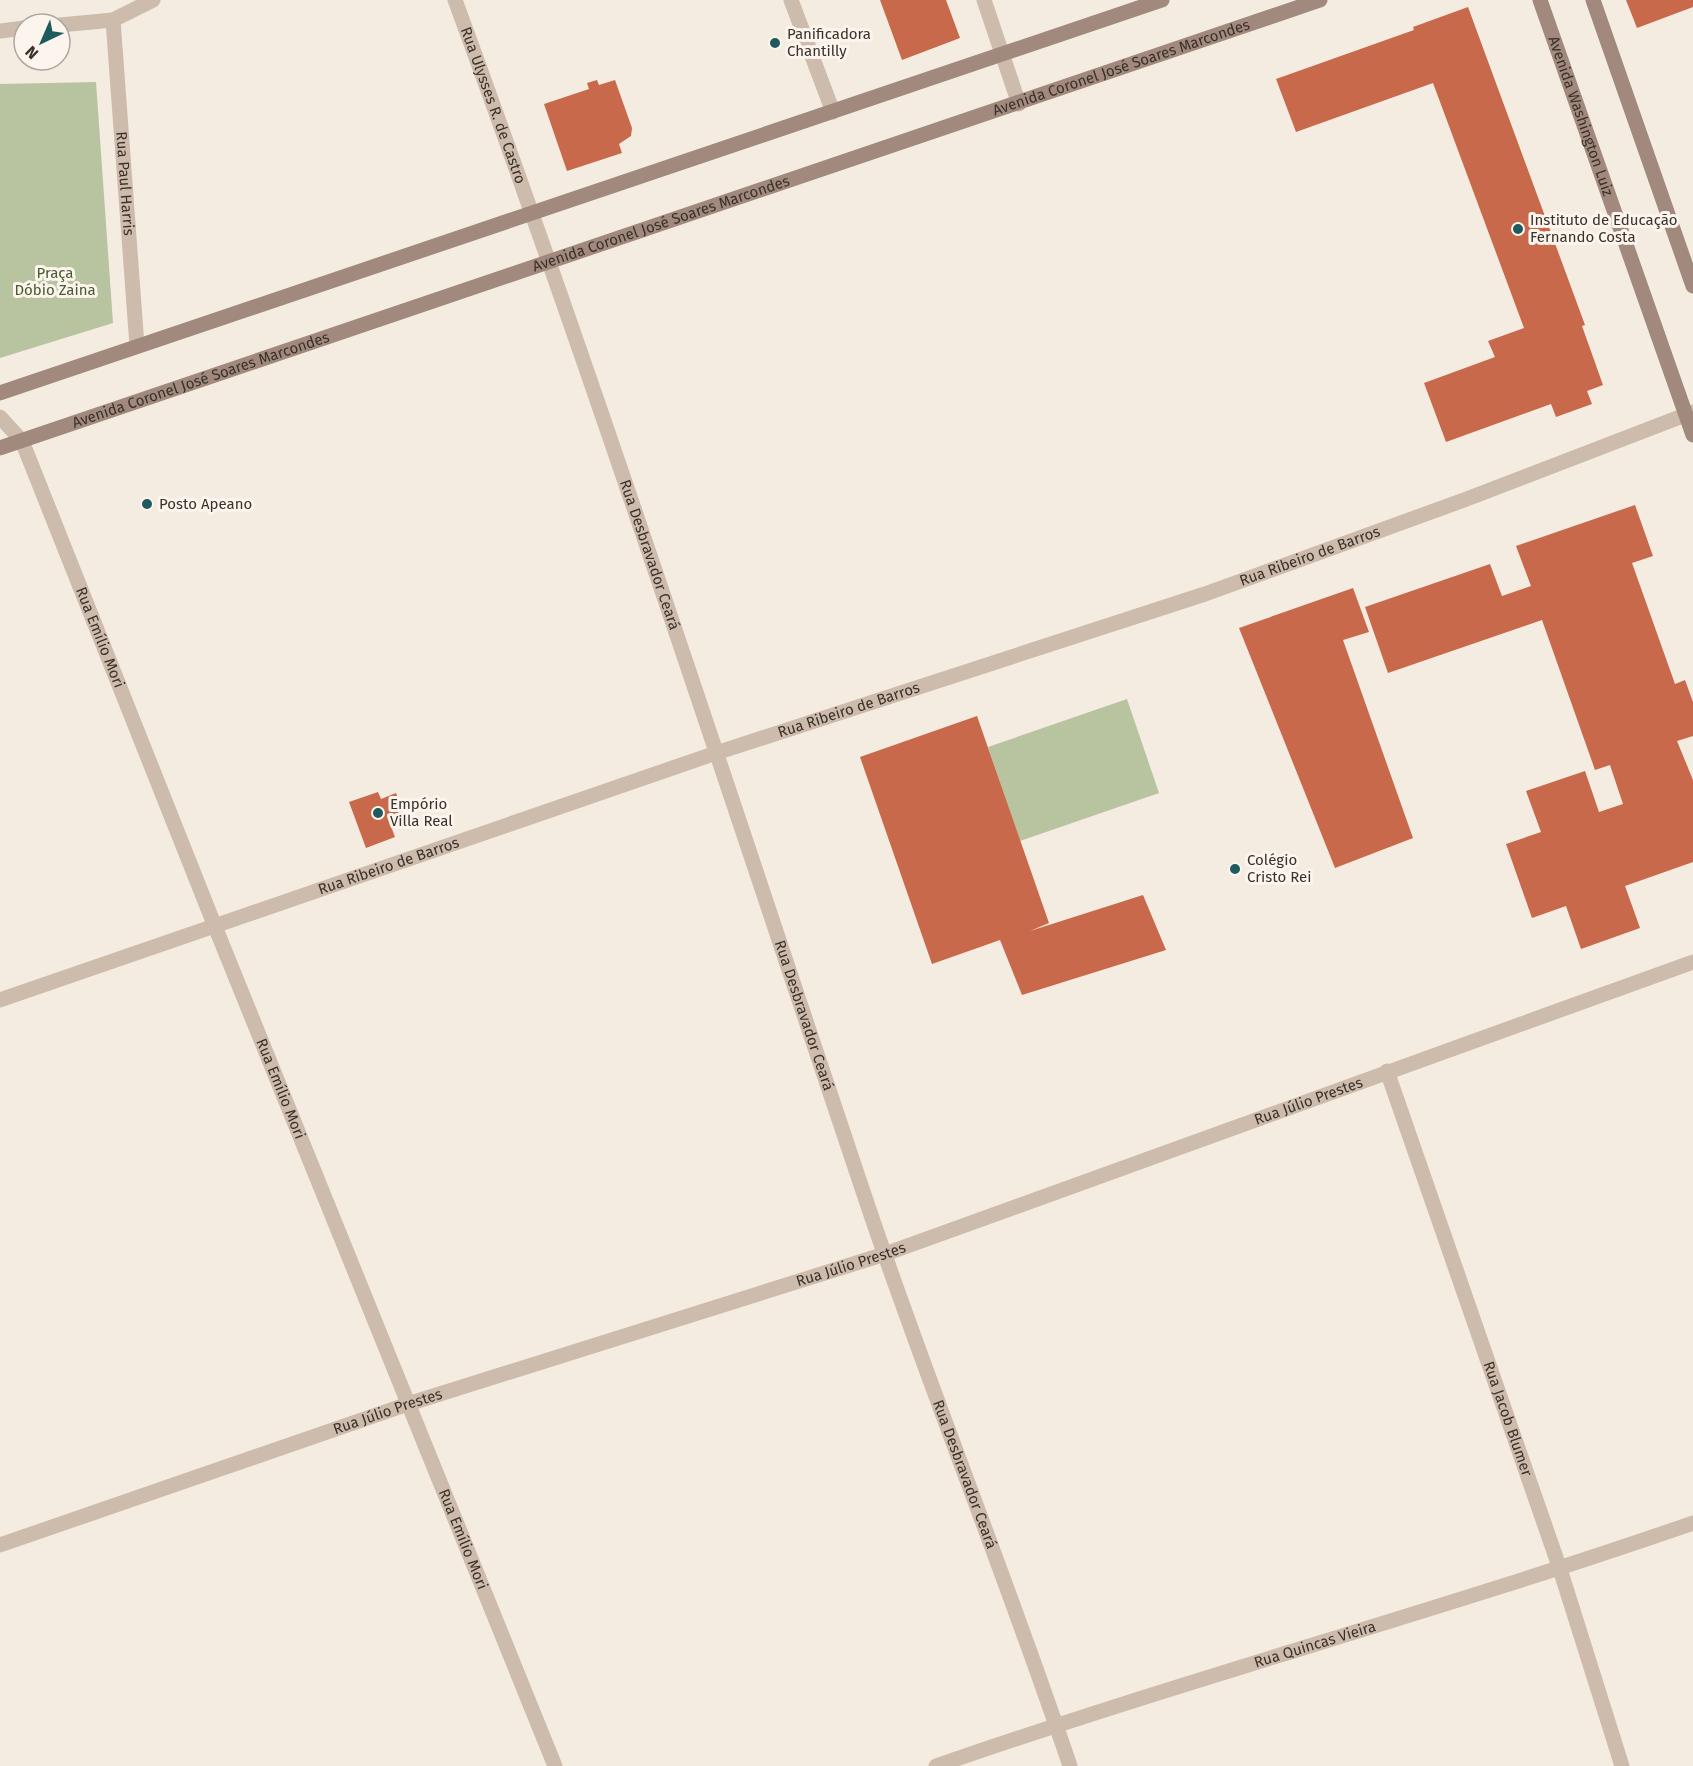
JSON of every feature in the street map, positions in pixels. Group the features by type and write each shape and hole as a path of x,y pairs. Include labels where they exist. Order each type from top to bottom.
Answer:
{"main road":[{"path":"0,393 533,212 1003,56 1162,0"},
{"name":"Avenida Coronel José Soares Marcondes","path":"0,448 1320,0"},
{"name":"Avenida Washington Luiz","path":"1540,0 1689,413 1693,435"},
{"path":"1593,0 1693,286"}],"street":[{"path":"72,24 113,20 153,0"},
{"name":"Rua Ulysses R. de Castro","path":"455,0 533,212 548,262"},
{"path":"791,0 833,112"},
{"path":"984,0 1019,104"},
{"name":"Rua Paul Harris","path":"113,20 137,346"},
{"name":"Rua Desbravador Ceará","path":"548,262 717,753 885,1254 1070,1766"},
{"name":"Rua Ribeiro de Barros","path":"0,1000 214,924 717,753 1205,594 1689,413"},
{"name":"Rua Emílio Mori","path":"0,417 22,441 214,924 555,1766"},
{"path":"0,439 22,441"},
{"name":"Rua Júlio Prestes","path":"0,1545 408,1404 885,1254 1693,962"},
{"name":"Rua Jacob Blumer","path":"1388,1071 1560,1569 1622,1766"},
{"name":"Rua Quincas Vieira","path":"936,1766 1056,1724 1560,1569 1693,1522"}],"green space":[{"name":"Praça Dóbio Zaina","path":"96,82 113,323 0,358 0,84"},
{"path":"1127,699 1159,793 1020,841 988,747"}],"building":[{"path":"880,0 946,0 960,38 902,60"},
{"path":"1626,0 1693,0 1693,7 1637,28"},
{"name":"Instituto de Educação Fernando Costa","path":"1468,7 1585,325 1582,326 1603,385 1587,391 1592,404 1556,417 1551,404 1446,442 1424,383 1495,357 1488,341 1524,328 1433,83 1296,132 1276,79 1414,30 1413,27"},
{"path":"597,80 599,85 615,80 632,128 631,136 619,144 622,153 567,171 544,104 589,89 587,83"},
{"path":"1635,505 1653,556 1632,563 1675,684 1685,680 1693,702 1693,736 1677,741 1693,780 1693,862 1625,886 1640,928 1581,949 1566,906 1532,918 1506,844 1541,832 1526,791 1585,771 1599,812 1623,804 1610,765 1595,770 1542,620 1388,673 1365,607 1490,564 1502,596 1531,586 1516,546"},
{"path":"1353,588 1369,632 1343,640 1413,838 1335,868 1239,628"},
{"path":"977,716 1049,923 1030,931 1143,895 1166,950 1022,995 1000,940 932,964 860,757"},
{"name":"Empório Villa Real","path":"378,792 381,799 396,793 408,824 392,829 395,837 366,848 349,802"}],"place":[{"name":"Panificadora Chantilly","path":"775,43"},
{"name":"Instituto de Educação Fernando Costa","path":"1518,229"},
{"name":"Posto Apeano","path":"147,504"},
{"name":"Empório Villa Real","path":"378,813"},
{"name":"Colégio Cristo Rei","path":"1235,869"}]}
